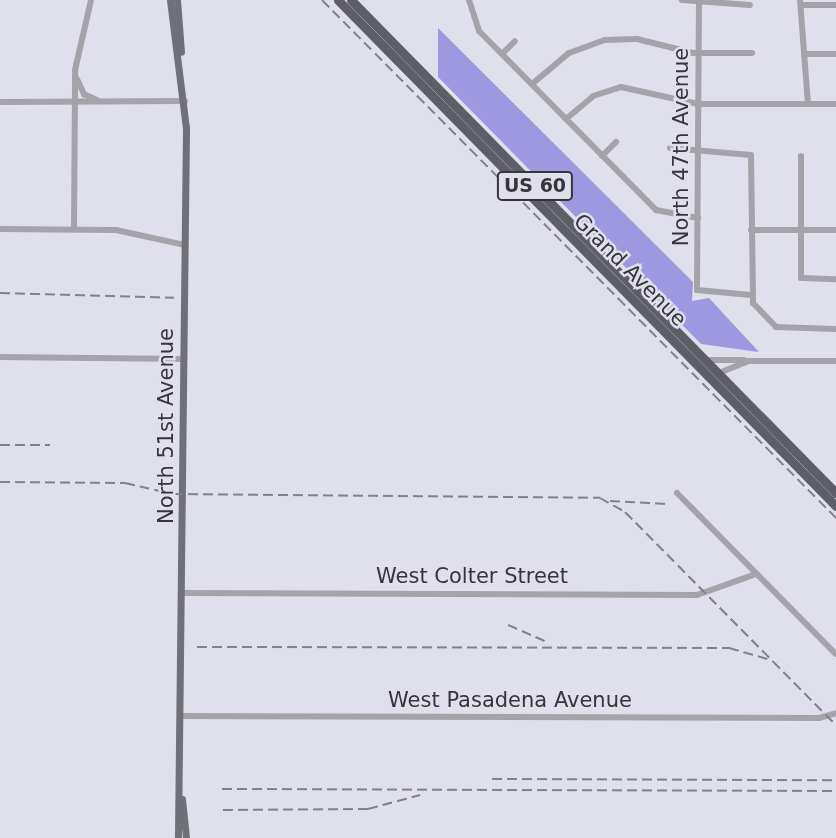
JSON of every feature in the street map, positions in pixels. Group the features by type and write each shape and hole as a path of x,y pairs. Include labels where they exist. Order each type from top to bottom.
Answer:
{"highway":[{"name":"Grand Avenue","path":"338,0 836,506"},
{"name":"Grand Avenue","path":"351,0 836,493"},
{"path":"679,345 719,373"}],"main road":[{"name":"North 51st Avenue","path":"170,0 181,53"},
{"name":"North 51st Avenue","path":"177,0 185,101 182,799 178,838"},
{"name":"North 51st Avenue","path":"182,799 186,838"}],"street":[{"path":"74,229 75,70 91,0"},
{"path":"469,0 475,25 660,214 698,218"},
{"path":"682,0 750,5"},
{"name":"North 47th Avenue","path":"699,2 700,293 751,295"},
{"path":"808,103 800,3 836,5"},
{"path":"532,84 576,49 629,38 699,53 752,53"},
{"path":"571,40 576,49"},
{"path":"502,54 516,41"},
{"path":"804,54 836,54"},
{"path":"75,70 85,94 105,102"},
{"path":"566,119 615,87 698,104 836,103"},
{"path":"0,102 185,101"},
{"path":"602,156 616,142"},
{"path":"670,148 698,153 751,155 751,295 757,312 776,327 836,329"},
{"path":"801,156 801,278 836,279"},
{"path":"0,229 116,230 185,245"},
{"path":"751,230 836,230"},
{"path":"0,357 184,359"},
{"path":"707,360 836,361"},
{"path":"719,373 749,361"},
{"path":"677,493 836,654"},
{"name":"West Colter Street","path":"183,593 697,595 756,574"},
{"name":"West Pasadena Avenue","path":"182,716 824,718 836,713"}],"shaded area":[{"path":"438,28 693,282 692,301 709,298 759,352 701,344 438,77"}],"railway":[{"path":"322,0 836,518"},
{"path":"0,293 174,298"},
{"path":"0,445 50,445"},
{"path":"0,482 125,483 173,494 600,498 625,512 836,725"},
{"path":"610,501 668,504"},
{"path":"508,625 547,642"},
{"path":"197,647 729,648 767,659"},
{"path":"492,779 836,780"},
{"path":"222,789 836,791"},
{"path":"223,810 368,809 420,795"}]}
